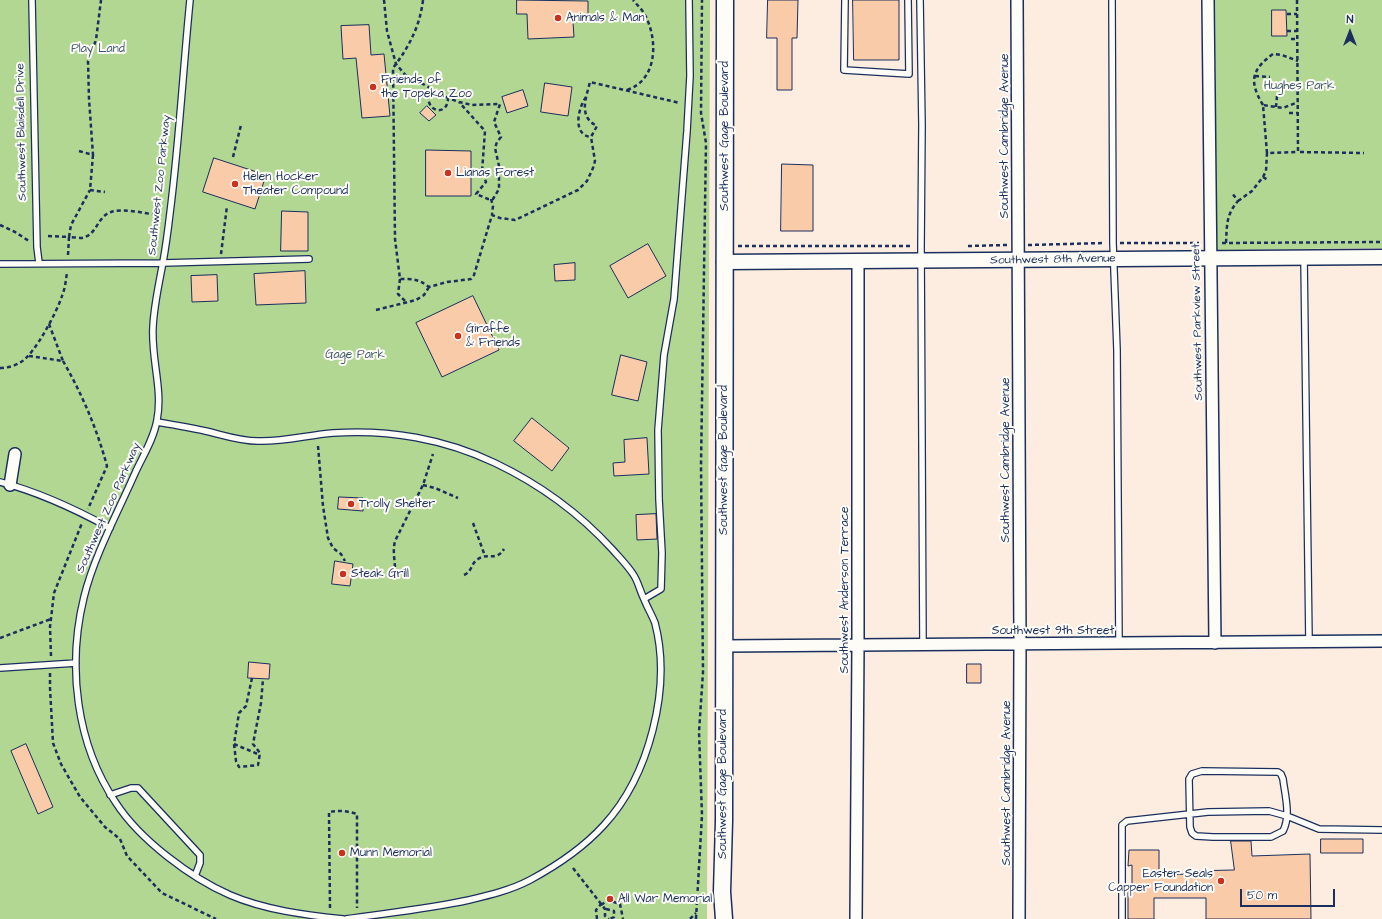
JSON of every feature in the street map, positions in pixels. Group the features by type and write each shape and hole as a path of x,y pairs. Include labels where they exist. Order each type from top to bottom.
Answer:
{"main road":[{"name":"Southwest Gage Boulevard","path":"724,919 722,892 724,821 725,0"}],"street":[{"name":"Southwest Cambridge Avenue","path":"1017,0 1017,261 1020,643 1019,919"},
{"name":"Southwest Parkview Street","path":"1208,0 1214,643"},
{"name":"Southwest 8th Avenue","path":"724,254 858,262 1382,257"},
{"name":"Southwest Anderson Terrace","path":"856,919 858,262"},
{"path":"5,483 15,454"},
{"name":"Southwest 9th Street","path":"724,646 858,646 1020,643 1119,644 1382,642"}],"lane":[{"name":"Southwest Blaisdell Drive","path":"32,0 39,263"},
{"name":"Southwest Zoo Parkway","path":"190,0 170,210 163,263 155,303 153,343 159,396 157,422 149,445 94,566 84,596 78,629 76,663 78,700 86,737 99,772 110,795 127,817 162,853 196,876 233,897 298,914 343,919"},
{"path":"644,599 661,589 662,553 659,499 658,430 664,355 674,299 687,123 690,76 689,0"},
{"path":"845,0 844,70 909,74 908,0"},
{"path":"920,0 922,125 921,261 923,645"},
{"path":"1112,0 1113,243 1117,350 1119,644"},
{"path":"1304,258 1309,642"},
{"path":"0,264 163,263 220,260 309,259"},
{"path":"157,422 232,438 257,441 299,438 331,433 387,433 429,440 470,452 528,481 576,515 606,544 634,575 654,621 659,644 661,665 656,715 649,741 633,783 620,804 604,825 586,842 557,864 528,881 498,893 421,909 346,919"},
{"path":"5,483 62,503 110,528"},
{"path":"0,668 76,663"},
{"path":"1202,771 1278,772 1281,774 1283,779 1287,816 1286,825 1283,831 1270,837 1196,836 1192,833 1189,815 1189,779 1192,774 1202,771"},
{"path":"110,795 131,788 138,788 200,854 200,863 196,876"},
{"path":"1122,919 1122,825 1127,821 1208,812 1269,811 1287,816 1320,829 1382,830"}],"path":[{"path":"0,368 13,366 22,362 29,356 40,340 63,295 68,264 71,225 90,190 93,155 88,62 96,40 101,0"},
{"path":"384,0 387,32 396,64 408,78 459,102 472,105 500,104 494,122 501,137 495,148 499,166 499,189 493,199 491,199"},
{"path":"406,302 398,294 400,279 395,239 393,68 406,51 421,16 423,0"},
{"path":"627,91 638,85 646,75 652,62 653,55 653,40 647,21 642,10 633,0"},
{"path":"696,919 702,815 699,732 703,672 701,465 706,143 701,113 702,0"},
{"path":"1297,0 1298,152"},
{"path":"1287,14 1297,14"},
{"path":"1287,31 1297,31"},
{"path":"1291,39 1297,39"},
{"path":"1226,243 1227,219 1231,208 1238,200 1252,191 1263,177 1266,170 1267,152 1263,105 1253,84 1258,67 1273,54 1282,55 1298,62"},
{"path":"1255,76 1270,77"},
{"path":"492,215 500,218 515,220 578,190 583,186 591,175 595,161 591,137 597,126 591,123 586,114 585,108 590,82 683,103"},
{"path":"431,88 428,100 435,110 445,108 448,98"},
{"path":"587,96 580,109 579,125 581,132 591,137"},
{"path":"1276,107 1277,96"},
{"path":"459,102 485,131 482,172 486,182 476,194 491,199"},
{"path":"1263,105 1283,108 1298,102"},
{"path":"1289,113 1298,113"},
{"path":"233,157 241,126"},
{"path":"80,151 93,155"},
{"path":"1267,152 1364,152"},
{"path":"1263,177 1268,180"},
{"path":"90,190 105,192"},
{"path":"1232,193 1238,200"},
{"path":"376,310 416,300 424,295 429,287 447,282 471,279 474,275 492,215 493,206 491,199"},
{"path":"220,260 227,206"},
{"path":"48,236 84,238 94,231 99,221 109,212 120,211 157,215"},
{"path":"0,226 15,232 38,247"},
{"path":"966,246 1113,243 1382,242"},
{"path":"704,246 724,254 921,246"},
{"path":"400,279 419,280 429,287"},
{"path":"29,356 63,361 48,323"},
{"path":"318,446 323,506 328,538 333,548 341,554 345,561"},
{"path":"407,575 395,576 396,565 393,550 395,541 422,485 433,454"},
{"path":"422,485 435,488 458,498"},
{"path":"473,523 485,556"},
{"path":"464,575 470,572 477,560 485,556 496,557 504,549"},
{"path":"0,638 51,619"},
{"path":"252,678 246,706 240,713 234,744 236,761 239,768 258,765 260,753 253,744 261,703 263,679"},
{"path":"234,744 260,755"},
{"path":"330,908 329,812 335,811 357,814 357,908"},
{"path":"573,868 601,904 605,910 605,916 610,919 614,917 614,910 606,909"},
{"path":"597,919 596,910 601,904 608,900 620,904 623,919"},
{"path":"690,919 696,913"}],"green space":[{"name":"Gage Park","path":"0,0 710,0 707,919 0,919"},
{"name":"Hughes Park","path":"1215,0 1382,0 1382,248 1217,250"}],"building":[{"name":"Animals & Man","path":"517,0 588,1 588,22 573,22 574,37 528,39 527,14 517,14"},
{"path":"768,0 798,0 797,38 792,38 792,90 777,90 777,38 767,38"},
{"path":"853,0 899,0 899,60 854,60"},
{"path":"1272,10 1286,10 1287,36 1272,36"},
{"name":"Friends of the Topeka Zoo","path":"369,25 371,55 384,54 390,116 362,118 356,58 343,59 341,26"},
{"path":"545,83 572,87 568,116 541,112"},
{"path":"523,90 528,106 507,113 502,97"},
{"path":"427,106 436,115 429,121 420,113"},
{"name":"Lianas Forest","path":"426,150 471,151 471,196 426,196"},
{"name":"Helen Hocker Theater Compound","path":"214,158 266,175 255,209 203,192"},
{"path":"782,164 813,165 813,231 781,231"},
{"path":"282,211 308,212 308,251 281,251"},
{"path":"648,244 666,276 628,298 610,266"},
{"path":"575,263 575,280 555,281 554,265"},
{"path":"305,271 306,303 256,305 254,274"},
{"path":"217,275 218,301 192,302 191,276"},
{"name":"Giraffe & Friends","path":"473,296 499,350 442,377 416,323"},
{"path":"621,355 647,362 638,401 612,395"},
{"path":"532,418 569,448 552,471 514,441"},
{"path":"647,438 649,474 614,476 613,463 625,462 624,440"},
{"name":"Trolly Shelter","path":"339,497 363,498 363,511 338,509"},
{"path":"656,514 657,539 637,540 636,515"},
{"name":"Steak Grill","path":"335,561 353,564 350,586 332,584"},
{"path":"249,662 270,664 269,679 248,678"},
{"path":"967,664 981,664 981,683 967,683"},
{"path":"26,744 53,807 38,814 11,751"},
{"path":"1321,839 1363,839 1363,853 1321,853"},
{"name":"Easter Seals Capper Foundation","path":"1231,841 1251,841 1252,856 1310,854 1311,919 1206,919 1206,898 1154,898 1154,919 1128,919 1128,886 1132,886 1132,865 1128,866 1129,850 1159,850 1159,875 1189,874 1189,871 1234,870"}],"place":[{"name":"Animals & Man","path":"558,18"},
{"name":"Friends of the Topeka Zoo","path":"373,87"},
{"name":"Lianas Forest","path":"448,173"},
{"name":"Helen Hocker Theater Compound","path":"235,184"},
{"name":"Giraffe & Friends","path":"458,336"},
{"name":"Trolly Shelter","path":"351,504"},
{"name":"Steak Grill","path":"343,574"},
{"name":"Munn Memorial","path":"342,853"},
{"name":"Easter Seals Capper Foundation","path":"1221,881"},
{"name":"All War Memorial","path":"610,899"}],"park label":[{"name":"Play Land","path":"98,49"}]}
